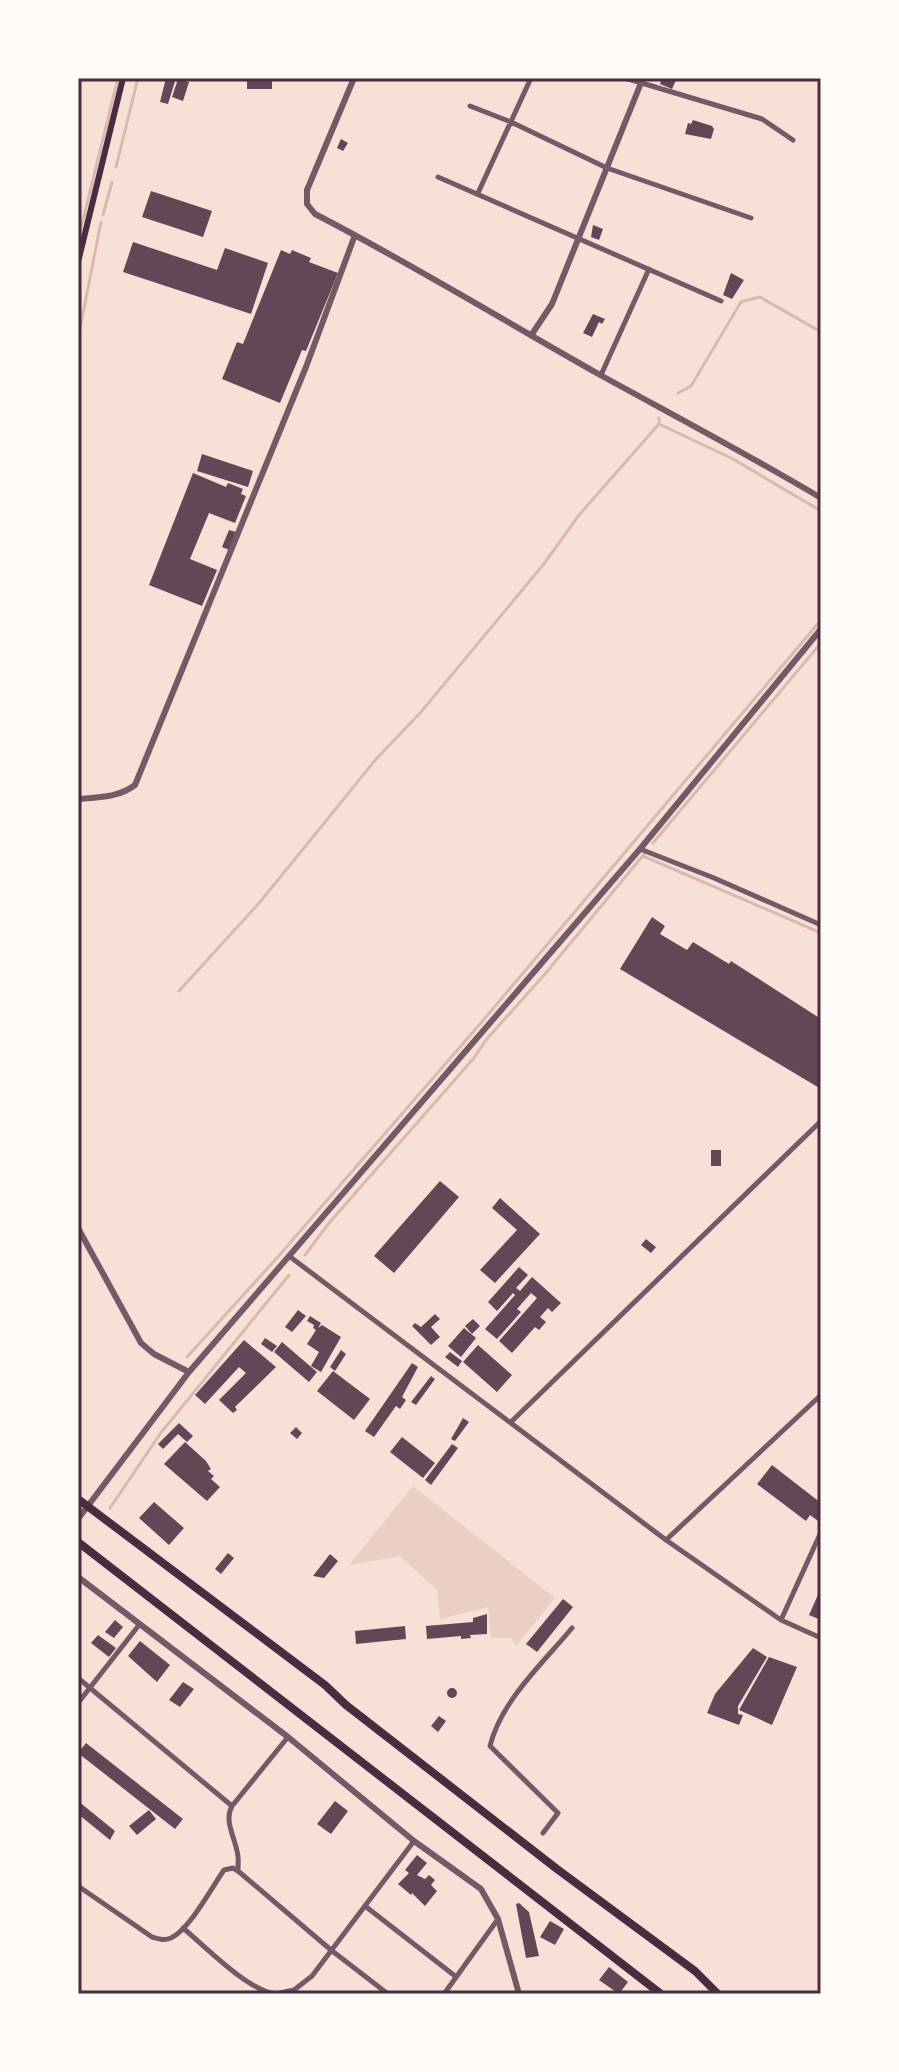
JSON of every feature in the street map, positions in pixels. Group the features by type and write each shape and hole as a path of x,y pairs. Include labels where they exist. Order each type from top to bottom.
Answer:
{"highway":[{"path":"78,1499 325,1685 346,1705 557,1869 695,1971 718,1994"},
{"path":"78,1542 661,1994"}],"main road":[{"path":"78,262 123,78"}],"street":[{"path":"354,78 307,190 307,204 315,214 601,375 733,445 821,498"},
{"path":"478,193 531,78"},
{"path":"625,78 724,105 762,119 793,140"},
{"path":"532,334 552,304 642,81"},
{"path":"470,106 607,168 751,218"},
{"path":"438,177 721,301"},
{"path":"78,799 112,796 126,792 135,785 306,367 355,235"},
{"path":"601,375 649,269"},
{"path":"78,1519 189,1372 640,849 821,629"},
{"path":"640,849 821,925"},
{"path":"512,1421 821,1121"},
{"path":"78,1228 141,1343 154,1354 189,1372"},
{"path":"288,1255 666,1540 781,1620 821,1638"},
{"path":"666,1540 821,1395"},
{"path":"781,1620 821,1532"},
{"path":"78,1577 288,1737 414,1841 481,1889 498,1919 519,1994"},
{"path":"78,1703 139,1625"},
{"path":"543,1833 558,1813 490,1746 495,1727 516,1696 572,1628"},
{"path":"78,1678 232,1806"},
{"path":"238,1871 229,1811 288,1737"},
{"path":"183,1928 250,1983 266,1992 275,1994 294,1990 312,1976 414,1841"},
{"path":"78,1887 152,1937 168,1939 183,1928 224,1870 233,1868 388,1994"},
{"path":"365,1905 455,1976"},
{"path":"444,1994 498,1919"}],"shaded area":[{"path":"413,1486 555,1598 516,1646 511,1638 491,1638 488,1607 440,1619 437,1590 400,1556 349,1565"}],"building":[{"path":"166,78 176,78 168,104 160,102"},
{"path":"247,78 272,78 272,89 247,89"},
{"path":"662,78 677,78 672,89 660,84"},
{"path":"178,79 189,82 183,101 172,97"},
{"path":"693,120 712,126 711,139 685,134 688,123 691,124"},
{"path":"341,139 348,143 343,151 337,148"},
{"path":"151,191 212,211 203,237 142,217"},
{"path":"593,225 603,229 599,240 591,237"},
{"path":"133,242 217,270 225,248 268,263 251,314 123,272"},
{"path":"281,250 290,254 292,250 311,258 309,262 338,273 306,351 302,350 280,403 222,379 237,342 243,344"},
{"path":"731,273 744,280 732,299 723,295"},
{"path":"593,314 605,319 602,324 599,322 592,337 583,333"},
{"path":"202,454 253,471 248,487 197,471"},
{"path":"193,473 226,487 228,483 243,489 241,494 246,496 235,523 209,513 190,559 217,570 202,606 149,585"},
{"path":"229,530 236,532 229,550 222,547"},
{"path":"652,917 665,926 660,934 687,950 693,942 729,964 731,961 821,1019 821,1089 620,969"},
{"path":"711,1150 721,1150 721,1166 711,1166"},
{"path":"440,1181 459,1197 394,1273 374,1256"},
{"path":"500,1198 540,1234 495,1283 480,1270 517,1230 492,1208"},
{"path":"646,1239 656,1247 651,1253 641,1245"},
{"path":"519,1267 528,1275 516,1288 520,1291 532,1277 561,1303 552,1312 548,1308 540,1317 546,1322 539,1330 535,1327 512,1353 499,1341 537,1298 531,1293 517,1309 521,1312 497,1339 485,1329 515,1295 513,1293 497,1311 488,1302"},
{"path":"298,1310 306,1316 292,1332 285,1327"},
{"path":"435,1314 440,1319 431,1327 440,1337 431,1345 412,1326 415,1323 421,1327"},
{"path":"310,1316 321,1323 318,1328 322,1325 341,1337 321,1372 311,1366 319,1352 307,1344 316,1330 307,1321"},
{"path":"473,1319 480,1326 472,1334 465,1326"},
{"path":"464,1328 476,1338 461,1357 448,1346"},
{"path":"265,1338 277,1346 272,1352 261,1344"},
{"path":"244,1340 276,1367 235,1407 237,1410 233,1413 219,1400 246,1373 239,1367 205,1404 195,1395"},
{"path":"282,1342 317,1372 309,1382 274,1352"},
{"path":"478,1345 512,1375 497,1392 463,1362"},
{"path":"341,1350 346,1354 335,1371 330,1367"},
{"path":"450,1352 462,1361 458,1367 445,1357"},
{"path":"412,1363 418,1367 402,1397 406,1400 400,1409 396,1406 374,1437 365,1431"},
{"path":"333,1371 370,1399 354,1420 317,1391"},
{"path":"431,1376 435,1379 416,1405 411,1402"},
{"path":"463,1418 469,1422 455,1441 451,1439"},
{"path":"179,1423 193,1436 187,1442 178,1434 163,1449 158,1444"},
{"path":"296,1427 302,1433 297,1439 290,1433"},
{"path":"402,1437 435,1463 423,1478 390,1452"},
{"path":"185,1442 206,1461 211,1469 208,1471 214,1476 211,1479 220,1487 207,1501 164,1464"},
{"path":"452,1444 458,1448 431,1485 425,1480"},
{"path":"772,1465 821,1503 821,1518 818,1521 810,1515 806,1521 757,1484"},
{"path":"154,1502 184,1528 169,1545 139,1518"},
{"path":"228,1553 234,1558 221,1574 215,1569"},
{"path":"330,1554 338,1561 324,1578 313,1576"},
{"path":"821,1588 821,1620 809,1615"},
{"path":"563,1599 573,1607 537,1652 526,1644"},
{"path":"487,1614 487,1634 461,1639 461,1636 427,1639 426,1626 473,1622 473,1618"},
{"path":"115,1620 123,1627 114,1638 105,1632"},
{"path":"405,1626 406,1639 356,1644 355,1631"},
{"path":"98,1635 116,1648 109,1657 91,1643"},
{"path":"140,1641 170,1665 157,1682 128,1656"},
{"path":"753,1648 767,1657 738,1706 738,1714 743,1715 739,1725 707,1713 715,1694"},
{"path":"769,1657 797,1667 772,1725 739,1710"},
{"path":"183,1682 194,1689 180,1707 169,1700"},
{"path":"452,1688 457,1693 452,1698 447,1693"},
{"path":"439,1716 446,1721 438,1732 431,1726"},
{"path":"86,1743 183,1819 175,1829 78,1753"},
{"path":"78,1801 115,1831 110,1840 78,1814"},
{"path":"335,1801 348,1811 331,1834 317,1824"},
{"path":"149,1810 156,1819 137,1835 129,1826"},
{"path":"417,1855 427,1863 417,1875 425,1879 429,1875 435,1880 431,1885 437,1891 425,1906 398,1884 409,1873 405,1870"},
{"path":"519,1903 529,1912 539,1956 526,1958 516,1904"},
{"path":"550,1921 564,1929 555,1945 540,1937"},
{"path":"609,1967 628,1982 619,1994 599,1980"}],"waterway":[{"path":"78,240 118,78"},
{"path":"116,167 138,78"},
{"path":"103,215 112,182"},
{"path":"78,339 101,222"},
{"path":"678,393 691,386 741,302 760,297 821,332"},
{"path":"179,991 260,902 377,758 421,712 543,565 579,515 659,424 659,418"},
{"path":"659,424 733,459 821,511"},
{"path":"187,1357 480,1024 821,620"},
{"path":"653,843 821,643"},
{"path":"305,1255 645,853"},
{"path":"643,856 821,933"},
{"path":"110,1508 160,1434 289,1275"}]}
